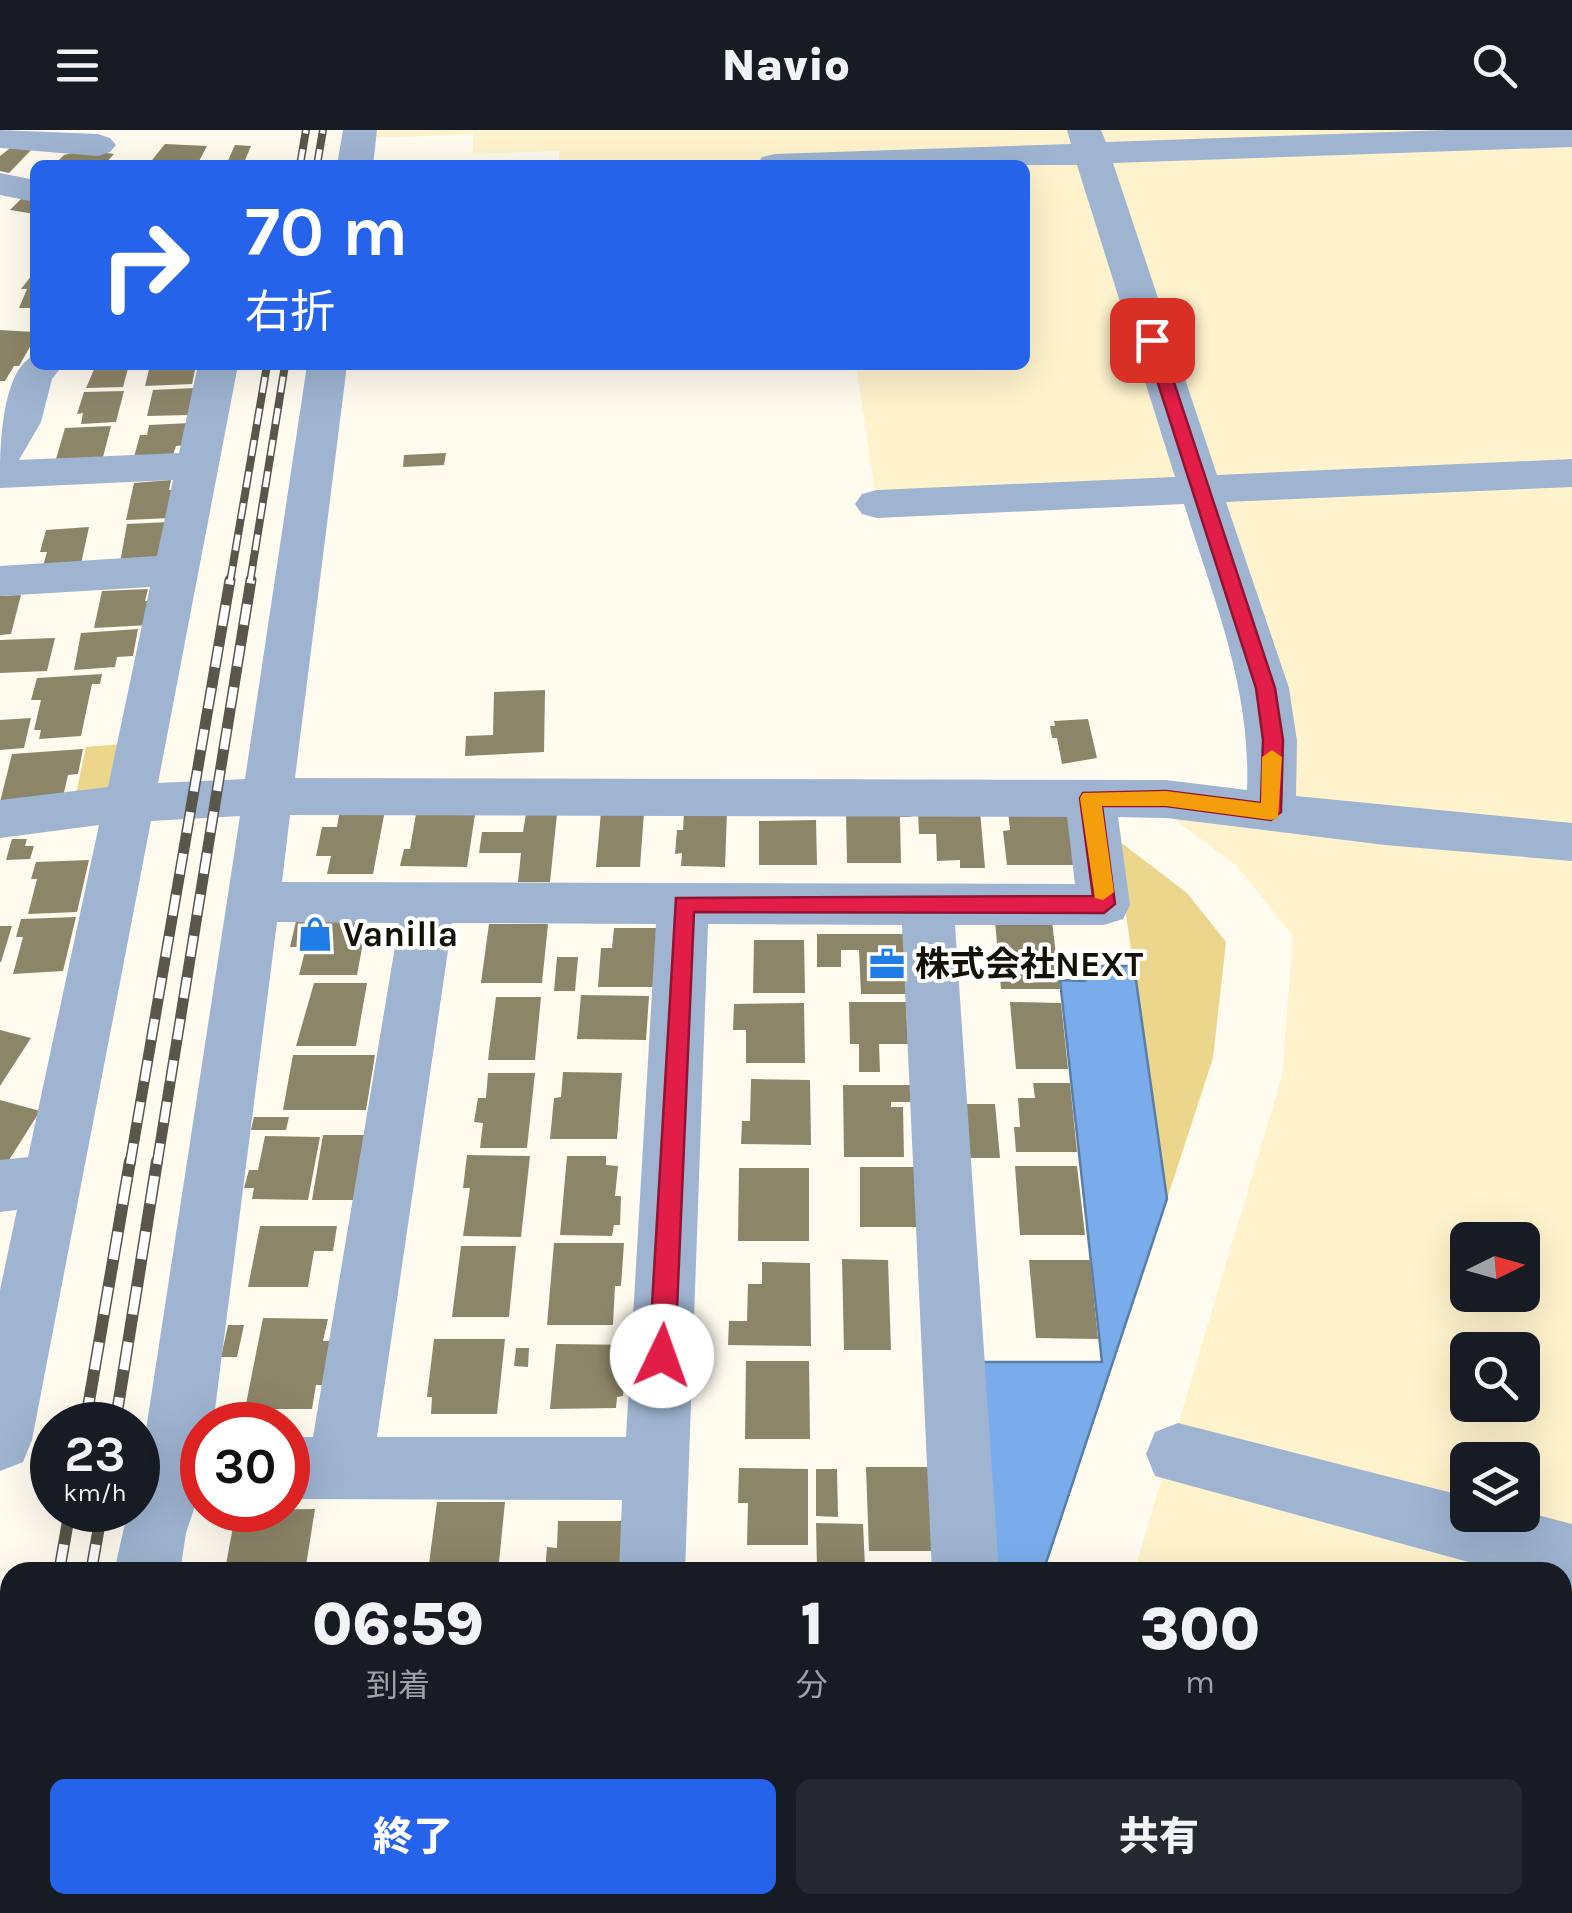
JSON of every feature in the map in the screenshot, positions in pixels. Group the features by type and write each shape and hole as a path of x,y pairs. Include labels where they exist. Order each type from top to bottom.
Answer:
{"street":[{"path":"356,160 360,130"},
{"path":"0,136 98,145"},
{"path":"843,160 1088,142 1572,136"},
{"path":"1088,142 1271,714 1271,812"},
{"path":"0,184 30,191"},
{"path":"0,457 20,422 33,376 38,370"},
{"path":"0,1440 26,1184 129,803 217,370"},
{"path":"196,1402 253,902 327,370"},
{"path":"0,474 198,466"},
{"path":"878,504 1572,473"},
{"path":"0,580 176,570"},
{"path":"0,819 129,803 268,796 1166,799 1572,842"},
{"path":"253,902 1104,904 1090,798"},
{"path":"429,903 314,1468 657,1469"},
{"path":"652,1562 683,904"},
{"path":"927,904 965,1562"},
{"path":"1178,1454 1572,1557"},
{"path":"148,1562 152,1533 180,1484"}],"shaded area":[{"path":"374,130 1077,130 1076,150 809,160 559,160 559,151 473,154 473,134 372,138"},
{"path":"1091,130 1572,130 1572,132 1104,149"},
{"path":"1572,139 1572,467 1216,483 1106,157"},
{"path":"1079,157 1189,479 876,499 857,370 1030,370 1030,164"},
{"path":"1572,478 1572,832 1281,804 1219,494"},
{"path":"122,744 113,791 74,803 86,747"},
{"path":"1159,808 1572,852 1572,1562 1137,1562 1282,1076 1293,936 1236,865"},
{"path":"1115,838 1187,893 1226,942 1213,1058 1167,1199"}],"water":[{"path":"1084,966 1134,966 1167,1199 1046,1562 996,1562 983,1362 1102,1362 1060,980 1085,981"}],"building":[{"path":"165,144 207,146 200,160 152,160"},
{"path":"14,145 33,148 9,173 0,171 0,156"},
{"path":"235,145 251,146 245,160 228,160"},
{"path":"84,150 114,154 109,160 59,160"},
{"path":"25,195 30,196 30,213 10,210"},
{"path":"30,277 30,308 19,308 27,289 21,289"},
{"path":"0,330 30,332 30,347 19,366 14,366 5,381 0,381"},
{"path":"94,370 128,370 123,387 86,388"},
{"path":"149,370 195,370 192,384 145,386"},
{"path":"195,388 189,415 147,416 153,390"},
{"path":"124,391 116,422 81,424 83,413 77,414 84,392"},
{"path":"190,423 186,445 176,446 173,455 134,457 140,435 147,435 149,425"},
{"path":"111,426 103,457 56,459 65,428"},
{"path":"446,453 444,465 403,467 404,455"},
{"path":"171,480 169,490 176,490 171,518 126,520 134,483"},
{"path":"169,522 162,556 120,563 127,524"},
{"path":"89,527 81,564 43,566 47,552 40,552 46,530"},
{"path":"148,589 145,601 153,601 149,625 94,628 102,591"},
{"path":"21,595 11,634 0,635 0,596"},
{"path":"138,629 133,656 117,657 115,667 74,670 81,633"},
{"path":"55,638 47,671 0,673 0,640"},
{"path":"102,674 100,684 92,684 81,736 39,739 41,730 34,730 41,700 31,700 37,678"},
{"path":"545,690 544,752 465,756 466,736 493,735 494,692"},
{"path":"31,718 24,748 0,750 0,720"},
{"path":"1088,719 1097,758 1062,764 1057,738 1052,738 1050,726 1055,726 1054,721"},
{"path":"83,749 78,774 68,775 62,801 0,802 12,754"},
{"path":"417,808 476,808 467,867 400,866 404,849 410,849"},
{"path":"340,809 385,810 373,874 327,874 331,856 316,856 322,827 337,827"},
{"path":"846,810 911,811 911,817 900,817 901,863 847,863"},
{"path":"684,811 727,811 725,867 681,866 682,853 675,854"},
{"path":"918,811 980,811 985,868 960,868 960,860 937,861 936,834 919,834"},
{"path":"1008,811 1067,811 1079,865 1007,865 1003,831 1010,830"},
{"path":"601,812 644,812 640,867 596,867"},
{"path":"526,814 557,814 550,882 518,882 521,853 479,853 482,832 523,832"},
{"path":"816,820 817,865 759,865 759,821"},
{"path":"12,839 27,839 25,846 34,846 30,859 6,860"},
{"path":"89,860 77,912 28,914 37,879 31,879 36,862"},
{"path":"76,917 63,971 13,974 23,937 16,937 21,919"},
{"path":"296,921 367,921 357,975 299,975 306,947 290,947"},
{"path":"995,921 1052,921 1060,989 1001,989"},
{"path":"489,924 548,924 542,983 481,983"},
{"path":"0,926 12,926 1,962 0,962"},
{"path":"614,928 662,928 658,987 598,987 601,948 612,948"},
{"path":"817,934 913,934 916,994 861,994 859,950 841,950 841,967 817,967"},
{"path":"754,940 804,940 805,993 753,993"},
{"path":"557,957 578,957 575,991 554,991"},
{"path":"314,983 367,983 356,1046 296,1046"},
{"path":"581,995 649,996 646,1040 577,1039"},
{"path":"496,997 541,997 535,1060 488,1060"},
{"path":"849,1002 906,1002 908,1044 879,1044 880,1072 859,1072 859,1044 850,1044"},
{"path":"1010,1002 1061,1003 1068,1069 1016,1069"},
{"path":"804,1003 805,1063 746,1063 746,1030 733,1030 734,1004"},
{"path":"0,1030 31,1038 0,1086"},
{"path":"293,1055 375,1055 366,1110 283,1110"},
{"path":"563,1072 622,1073 617,1139 550,1139 554,1098 561,1097"},
{"path":"488,1073 535,1073 527,1148 480,1148 483,1123 474,1122 478,1098 486,1098"},
{"path":"751,1079 810,1080 811,1145 741,1144 742,1121 750,1121"},
{"path":"1033,1083 1070,1083 1077,1152 1016,1152 1014,1127 1020,1127 1018,1098 1035,1098"},
{"path":"843,1085 918,1085 919,1102 891,1102 891,1107 903,1107 904,1157 844,1157"},
{"path":"0,1100 40,1111 4,1168 0,1167"},
{"path":"956,1104 995,1104 1000,1158 959,1158"},
{"path":"254,1117 289,1117 286,1130 251,1130"},
{"path":"323,1135 373,1135 362,1200 312,1200"},
{"path":"265,1136 320,1137 308,1200 252,1199 254,1188 244,1188 249,1170 258,1170"},
{"path":"467,1155 530,1156 521,1237 463,1236 470,1188 463,1188"},
{"path":"567,1156 606,1156 606,1165 618,1166 615,1196 621,1196 620,1225 614,1225 612,1236 560,1235"},
{"path":"1015,1166 1077,1166 1085,1235 1020,1235"},
{"path":"860,1167 915,1167 917,1227 860,1227"},
{"path":"739,1168 809,1168 809,1241 738,1241"},
{"path":"260,1226 337,1226 333,1251 314,1251 308,1287 248,1287"},
{"path":"554,1243 624,1243 621,1286 615,1286 613,1325 547,1325"},
{"path":"461,1246 516,1246 509,1317 452,1317"},
{"path":"842,1259 888,1260 891,1350 844,1350"},
{"path":"1029,1260 1090,1260 1098,1339 1036,1338"},
{"path":"762,1262 810,1263 811,1346 728,1345 729,1321 747,1321 748,1284 762,1284"},
{"path":"263,1318 328,1319 323,1341 330,1341 322,1385 316,1385 312,1409 310,1402 246,1402"},
{"path":"228,1325 244,1325 237,1357 221,1357"},
{"path":"434,1339 505,1339 497,1414 431,1414 432,1397 427,1397"},
{"path":"556,1344 639,1345 637,1381 624,1382 623,1396 617,1397 616,1408 550,1409"},
{"path":"516,1348 529,1348 528,1367 514,1366"},
{"path":"746,1361 809,1361 810,1439 745,1439"},
{"path":"866,1467 938,1467 942,1551 869,1551"},
{"path":"739,1468 808,1469 808,1545 747,1545 748,1503 738,1503"},
{"path":"816,1469 837,1469 838,1517 816,1516"},
{"path":"437,1502 505,1502 499,1562 429,1562"},
{"path":"310,1509 315,1509 307,1562 226,1562 232,1532 310,1532"},
{"path":"558,1521 627,1521 625,1562 546,1562 547,1547 557,1548"},
{"path":"816,1523 863,1524 865,1562 817,1562"}],"railway":[{"path":"301,160 306,130"},
{"path":"318,160 323,130"},
{"path":"230,582 266,370"},
{"path":"250,582 284,370"},
{"path":"130,1164 230,580"},
{"path":"157,1164 251,580"},
{"path":"89,1402 130,1161"},
{"path":"119,1402 157,1161"},
{"path":"61,1562 66,1532"},
{"path":"93,1562 98,1532"}],"slow traffic":[{"path":"1103,892 1090,798 1166,799 1271,812 1272,757"}],"place":[{"name":"Vanilla","path":"315,934"},
{"name":"株式会社NEXT","path":"887,964"}],"route":[{"path":"662,1356 683,904 1104,904 1090,798 1166,799 1271,812 1273,740 1266,688 1152,340"}]}
